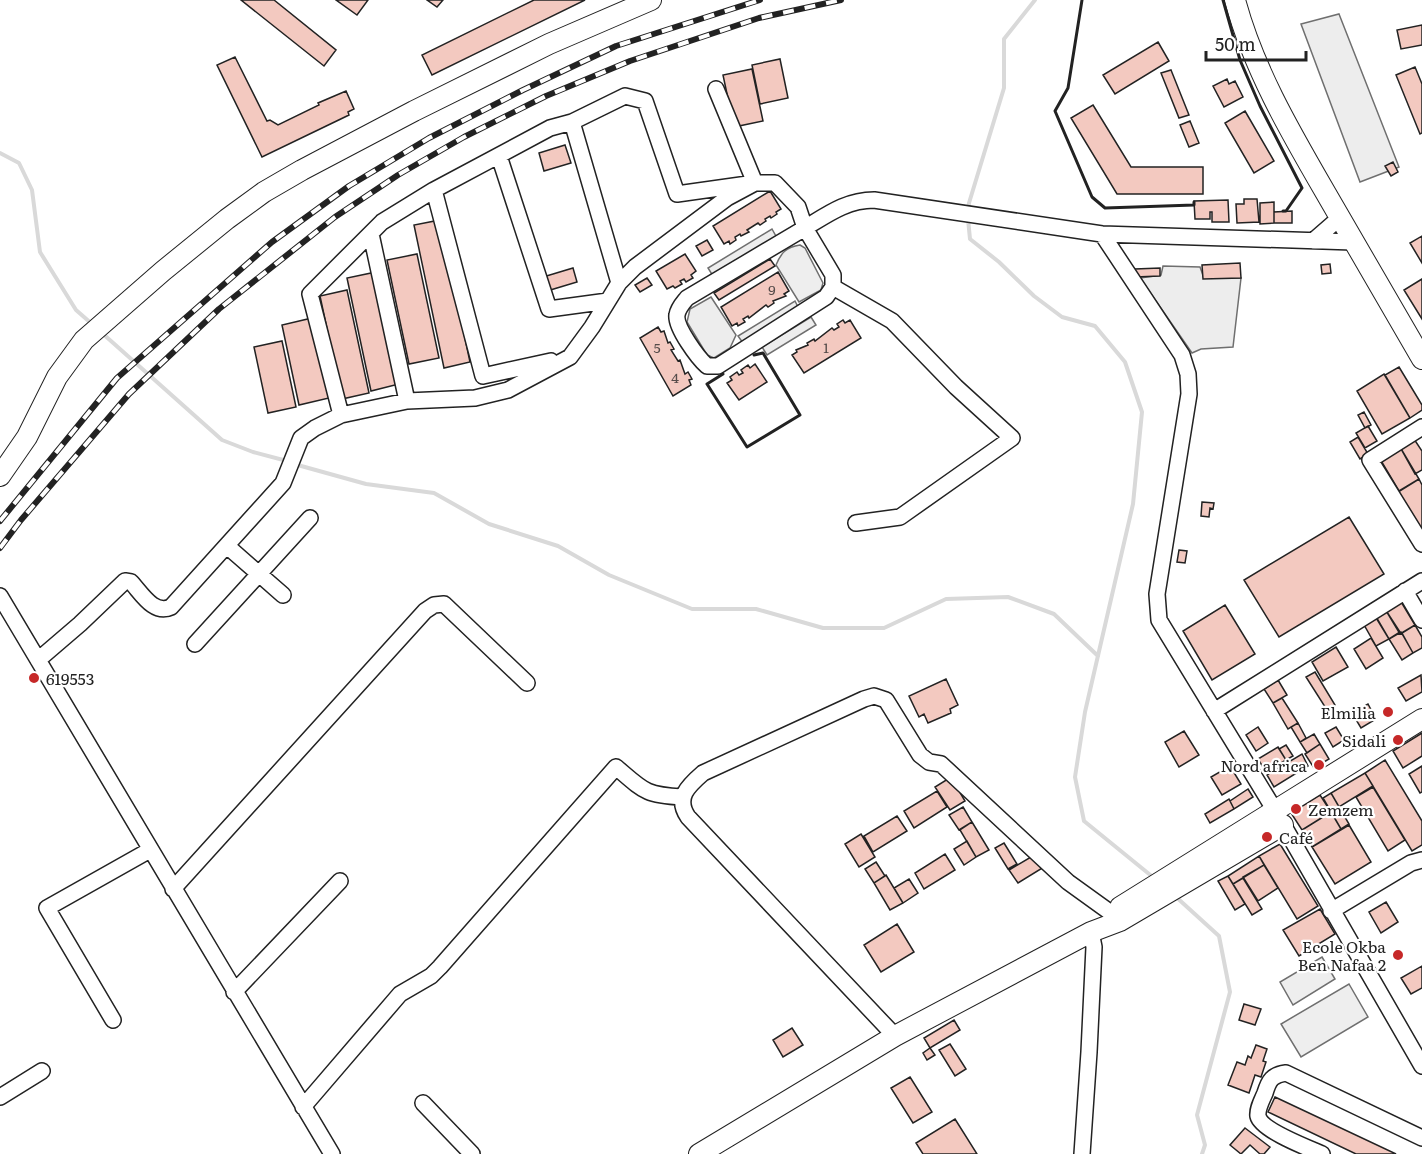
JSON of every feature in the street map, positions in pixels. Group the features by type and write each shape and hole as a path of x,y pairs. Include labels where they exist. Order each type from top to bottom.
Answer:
{"main road":[{"path":"0,476 27,437 57,376 84,340 227,219 266,191 414,111 549,45 651,0"},
{"path":"1237,8 1260,68 1295,141 1422,359"},
{"path":"1091,932 1111,913 1139,902 1278,817 1422,719"},
{"path":"703,1153 895,1036 1091,932 1120,921 1139,902"}],"street":[{"path":"716,89 755,183"},
{"path":"342,416 310,294 382,222 434,190 550,128 572,122 625,96 645,101 677,194 755,183 775,183 798,207 805,228 833,275 833,287 826,297 718,366 707,366 699,359 676,318 687,298 805,228 847,203 860,200 874,200 1102,234 1353,242"},
{"path":"572,122 619,283"},
{"path":"499,156 549,309 608,301"},
{"path":"38,660 125,581 130,582 156,609 163,611 171,608 283,483 301,438 315,428 342,416 407,402 474,398 508,390 570,357 619,283 635,267 727,198 755,183"},
{"path":"434,190 483,376 570,357"},
{"path":"1313,242 1336,221 1336,211"},
{"path":"371,234 407,402"},
{"path":"1102,234 1182,356 1188,374 1189,394 1157,594 1157,611 1162,628 1278,817 1422,1066"},
{"path":"833,287 892,321 956,387 1012,438 900,517 856,523"},
{"path":"1422,427 1370,460 1422,544"},
{"path":"195,644 310,518"},
{"path":"227,546 283,595"},
{"path":"1214,711 1422,581"},
{"path":"1405,591 1422,620"},
{"path":"0,596 332,1154"},
{"path":"173,890 424,611 434,605 444,604 526,683"},
{"path":"895,1036 688,817 683,809 682,797 691,783 703,773 864,699 874,696 886,700 920,755 929,762 941,764 1068,882 1111,913"},
{"path":"303,1107 400,994 431,976 440,967 616,767 644,791 656,796 682,797"},
{"path":"113,1020 47,908 150,850"},
{"path":"1331,911 1411,863 1422,860"},
{"path":"234,992 340,880"},
{"path":"1079,1153 1094,946 1091,932"},
{"path":"0,1096 42,1071"},
{"path":"1322,1154 1278,1133 1264,1125 1259,1119 1258,1112 1269,1080 1286,1073 1422,1138"},
{"path":"423,1102 472,1154"}],"shaded area":[{"path":"1339,14 1399,167 1360,182 1301,24"},
{"path":"772,229 777,238 713,276 708,268"},
{"path":"800,245 805,248 823,283 821,290 799,302 776,265 785,251"},
{"path":"1163,266 1200,267 1204,278 1241,278 1233,347 1201,349 1192,353 1140,278 1161,275"},
{"path":"711,297 736,335 730,348 714,358 707,355 687,322 690,309"},
{"path":"795,301 799,309 743,343 738,336"},
{"path":"811,317 816,325 767,355 762,347"},
{"path":"1322,957 1335,979 1293,1005 1280,982"},
{"path":"1349,984 1368,1017 1301,1057 1281,1024"}],"building":[{"path":"241,0 274,0 336,50 324,66"},
{"path":"336,0 368,0 357,15"},
{"path":"427,0 443,0 437,7"},
{"path":"534,0 585,0 432,75 422,55"},
{"path":"1422,25 1422,45 1401,49 1397,30"},
{"path":"1158,42 1169,61 1115,94 1103,75"},
{"path":"235,57 267,121 270,120 278,125 346,91 354,109 348,112 349,115 262,157 217,65"},
{"path":"780,59 788,98 760,104 752,65"},
{"path":"1415,67 1422,84 1422,133 1420,134 1396,75"},
{"path":"752,69 763,121 734,127 723,75"},
{"path":"1171,70 1189,115 1179,118 1161,73"},
{"path":"1227,79 1229,84 1235,81 1243,97 1224,107 1213,86"},
{"path":"1093,105 1131,167 1203,167 1203,194 1117,194 1071,118"},
{"path":"1245,111 1274,161 1254,173 1225,123"},
{"path":"1190,121 1199,143 1189,147 1180,125"},
{"path":"565,145 571,163 544,171 539,153"},
{"path":"1393,162 1398,172 1391,176 1385,166"},
{"path":"770,191 781,209 776,212 777,214 747,230 749,232 735,237 736,240 730,244 729,241 724,244 713,226"},
{"path":"1244,199 1257,199 1259,222 1237,223 1236,204 1244,204"},
{"path":"1228,200 1229,222 1212,222 1212,212 1210,212 1210,219 1195,219 1194,201"},
{"path":"1274,202 1274,223 1260,224 1260,203"},
{"path":"1292,211 1292,223 1274,223 1274,212"},
{"path":"440,220 470,362 444,368 414,225"},
{"path":"1422,236 1422,263 1410,243"},
{"path":"707,240 713,250 702,256 696,246"},
{"path":"417,254 439,358 409,364 387,260"},
{"path":"685,254 696,271 691,275 693,278 686,282 684,279 680,281 682,284 667,289 656,271"},
{"path":"770,259 775,266 719,300 714,293"},
{"path":"1240,263 1241,278 1203,279 1202,265"},
{"path":"1330,264 1331,273 1322,274 1321,265"},
{"path":"573,268 577,282 547,291 543,277"},
{"path":"1160,268 1160,276 1135,277 1135,269"},
{"path":"376,272 399,384 371,391 347,278"},
{"path":"778,272 789,291 784,294 786,296 773,301 774,303 768,307 766,305 749,318 748,316 743,319 745,322 738,326 737,323 732,326 721,307"},
{"path":"647,278 652,285 640,292 635,285"},
{"path":"1422,279 1422,319 1404,290"},
{"path":"347,290 369,393 342,399 320,296"},
{"path":"312,318 329,398 299,405 282,325"},
{"path":"843,320 845,323 850,320 861,338 804,373 792,355 797,352 796,350 808,345 807,343 814,339 815,341 832,328 834,330 839,327 837,324"},
{"path":"658,327 661,332 664,331 668,343 670,342 674,349 671,350 678,361 680,360 685,374 688,372 692,379 689,380 691,385 673,396 640,338"},
{"path":"282,341 296,407 268,413 254,347"},
{"path":"755,364 767,382 739,400 727,383 732,380 730,377 737,372 739,375 743,373 741,370 748,365 750,368"},
{"path":"1399,367 1422,405 1422,410 1410,418 1385,375"},
{"path":"1384,374 1410,418 1382,434 1357,391"},
{"path":"1364,412 1371,425 1365,428 1358,415"},
{"path":"1368,426 1377,441 1365,448 1356,433"},
{"path":"1358,437 1368,454 1360,459 1350,442"},
{"path":"1414,439 1422,451 1422,470 1415,474 1400,447"},
{"path":"1400,447 1419,479 1399,491 1380,459"},
{"path":"1419,479 1422,485 1422,532 1398,492"},
{"path":"1202,502 1214,503 1213,509 1210,508 1209,517 1201,516"},
{"path":"1349,517 1384,574 1279,637 1244,580"},
{"path":"1179,550 1187,551 1185,563 1177,562"},
{"path":"1400,600 1415,625 1400,634 1385,609"},
{"path":"1225,605 1255,654 1212,680 1183,631"},
{"path":"1385,609 1400,632 1389,639 1375,615"},
{"path":"1375,616 1389,639 1376,646 1363,623"},
{"path":"1415,625 1422,637 1422,648 1413,653 1402,633"},
{"path":"1401,632 1413,653 1402,660 1389,639"},
{"path":"1371,638 1383,658 1366,669 1354,649"},
{"path":"1336,647 1348,667 1323,681 1312,662"},
{"path":"1315,672 1335,705 1327,710 1306,677"},
{"path":"1421,675 1422,692 1406,701 1398,688"},
{"path":"946,679 958,705 950,709 951,713 928,723 924,714 919,717 909,696"},
{"path":"1278,680 1287,695 1273,703 1264,689"},
{"path":"1282,698 1298,723 1288,729 1273,703"},
{"path":"1368,704 1376,719 1361,728 1352,713"},
{"path":"1298,723 1306,738 1300,742 1291,727"},
{"path":"1258,727 1268,743 1256,751 1246,735"},
{"path":"1336,727 1344,740 1333,747 1325,733"},
{"path":"1184,731 1199,755 1179,767 1165,742"},
{"path":"1422,733 1422,756 1403,768 1393,751"},
{"path":"1314,734 1320,744 1307,753 1300,742"},
{"path":"1320,744 1329,759 1314,768 1305,754"},
{"path":"1286,745 1293,756 1286,760 1279,749"},
{"path":"1278,747 1286,760 1266,772 1258,759"},
{"path":"1302,754 1308,766 1274,787 1267,775"},
{"path":"1385,760 1422,821 1422,845 1412,851 1365,773"},
{"path":"1230,766 1241,784 1222,795 1211,777"},
{"path":"1422,766 1422,792 1420,793 1409,774"},
{"path":"1365,773 1373,786 1339,807 1331,793"},
{"path":"951,777 965,801 950,810 935,787"},
{"path":"1373,787 1405,840 1388,851 1356,797"},
{"path":"1248,789 1253,797 1234,809 1230,801"},
{"path":"937,791 947,807 914,828 904,811"},
{"path":"1331,793 1349,824 1341,829 1323,798"},
{"path":"1320,795 1331,812 1302,830 1291,813"},
{"path":"1229,799 1234,809 1210,823 1205,814"},
{"path":"963,807 972,822 959,830 949,815"},
{"path":"1331,812 1341,829 1312,847 1302,830"},
{"path":"897,816 907,831 873,852 864,836"},
{"path":"972,822 989,850 976,857 960,830"},
{"path":"1349,825 1371,862 1335,884 1312,847"},
{"path":"861,834 875,857 859,867 845,844"},
{"path":"967,841 976,857 964,865 954,849"},
{"path":"1004,843 1017,864 1008,869 995,848"},
{"path":"1280,844 1318,906 1297,919 1259,856"},
{"path":"945,854 955,870 924,889 915,873"},
{"path":"1036,854 1044,867 1018,883 1009,870"},
{"path":"1259,856 1264,865 1233,884 1228,876"},
{"path":"876,862 885,876 874,883 865,869"},
{"path":"1264,865 1278,888 1258,901 1243,877"},
{"path":"886,875 903,903 890,910 874,883"},
{"path":"1228,876 1245,904 1235,910 1218,881"},
{"path":"1243,878 1262,909 1252,915 1233,884"},
{"path":"909,879 918,893 903,903 894,888"},
{"path":"1386,902 1398,922 1381,933 1369,912"},
{"path":"1320,909 1335,934 1299,956 1283,930"},
{"path":"897,924 914,952 881,972 864,945"},
{"path":"1422,966 1422,988 1411,994 1401,978"},
{"path":"1244,1004 1261,1009 1255,1025 1239,1020"},
{"path":"954,1020 960,1030 930,1048 924,1038"},
{"path":"792,1028 803,1045 783,1057 773,1040"},
{"path":"950,1044 966,1069 955,1076 939,1050"},
{"path":"1256,1045 1267,1049 1261,1077 1255,1075 1249,1093 1228,1085 1237,1062 1245,1065 1248,1056 1251,1058"},
{"path":"930,1048 935,1055 927,1060 923,1053"},
{"path":"910,1077 932,1112 913,1123 891,1088"},
{"path":"1275,1097 1396,1154 1356,1154 1268,1112"},
{"path":"955,1119 977,1154 923,1154 916,1143"},
{"path":"1245,1128 1270,1147 1264,1154 1260,1154 1250,1145 1241,1154 1230,1145"}],"waterway":[{"path":"968,211 1004,88 1004,39 1035,0"},
{"path":"0,153 19,163 32,190 40,252 76,310 92,324"},
{"path":"968,219 970,239 999,262 1034,296 1062,317 1095,326 1125,362 1142,412 1133,504 1085,712 1075,777 1084,821 1154,878"},
{"path":"102,333 222,440 253,452 287,461"},
{"path":"294,464 366,484 434,493 489,524 558,546 609,575 692,609 756,609 823,628 884,628 946,599 1008,597 1054,614 1098,656"},
{"path":"1175,896 1219,936 1230,992 1197,1115 1205,1145 1202,1154"}],"railway":[{"path":"0,521 117,378 272,242 349,186 429,138 616,46 760,0"},
{"path":"0,548 21,520 129,394 219,309 335,217 398,175 464,137 546,96 630,61 759,18 841,0"}],"wall":[{"path":"1082,0 1068,88 1055,111 1092,197 1105,208 1194,205 1194,202"},
{"path":"1223,0 1240,60 1260,106 1302,188 1286,211 1283,211"},
{"path":"723,374 707,384 747,447 800,415 763,353 754,355"}],"place":[{"name":"619553","path":"34,678"},
{"name":"Elmilia","path":"1388,712"},
{"name":"Sidali","path":"1398,740"},
{"name":"Nord africa","path":"1319,765"},
{"name":"Zemzem","path":"1296,809"},
{"name":"Café","path":"1267,837"},
{"name":"Ecole Okba Ben Nafaa 2","path":"1398,955"}]}
